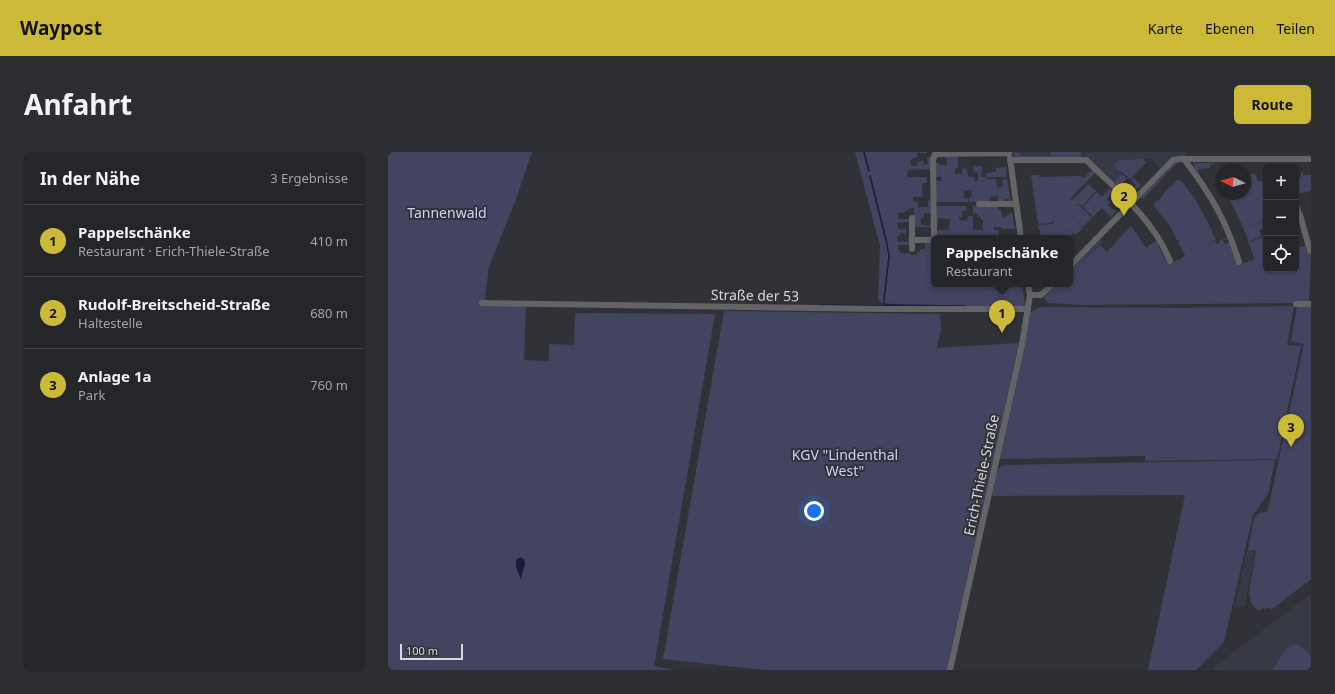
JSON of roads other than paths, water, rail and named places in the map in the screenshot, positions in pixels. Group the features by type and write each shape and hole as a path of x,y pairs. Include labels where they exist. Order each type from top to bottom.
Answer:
{"street":[{"path":"934,235 933,160 935,154 1009,152 1021,235"},
{"path":"1183,159 1210,194 1222,216 1239,262"},
{"path":"1073,263 1171,162 1183,159 1311,159"},
{"path":"1010,160 1086,160 1131,203 1148,223 1163,246 1170,261"},
{"path":"1273,160 1275,164"},
{"path":"979,204 1016,204"},
{"path":"1299,213 1310,251"},
{"path":"912,218 912,249"},
{"path":"912,240 931,239"},
{"name":"Erich-Thiele-Straße","path":"950,670 1020,350 1030,295 1029,287"},
{"path":"1030,295 1041,295 1050,287"},
{"name":"Straße der 53","path":"482,303 885,309 1028,309"},
{"path":"1296,304 1311,304"}],"waterway":[{"path":"864,152 869,171"},
{"path":"821,305 885,306 884,300 889,256 870,176"},
{"path":"885,305 965,306"}],"place":[{"name":"Rudolf-Breitscheid-Straße","path":"1124,216"},
{"name":"Pappelschänke","path":"1002,333"},
{"name":"Anlage 1a","path":"1291,447"}],"park label":[{"name":"Tannenwald","path":"447,212"},
{"name":"KGV \"Lindenthal West\"","path":"845,462"}]}
